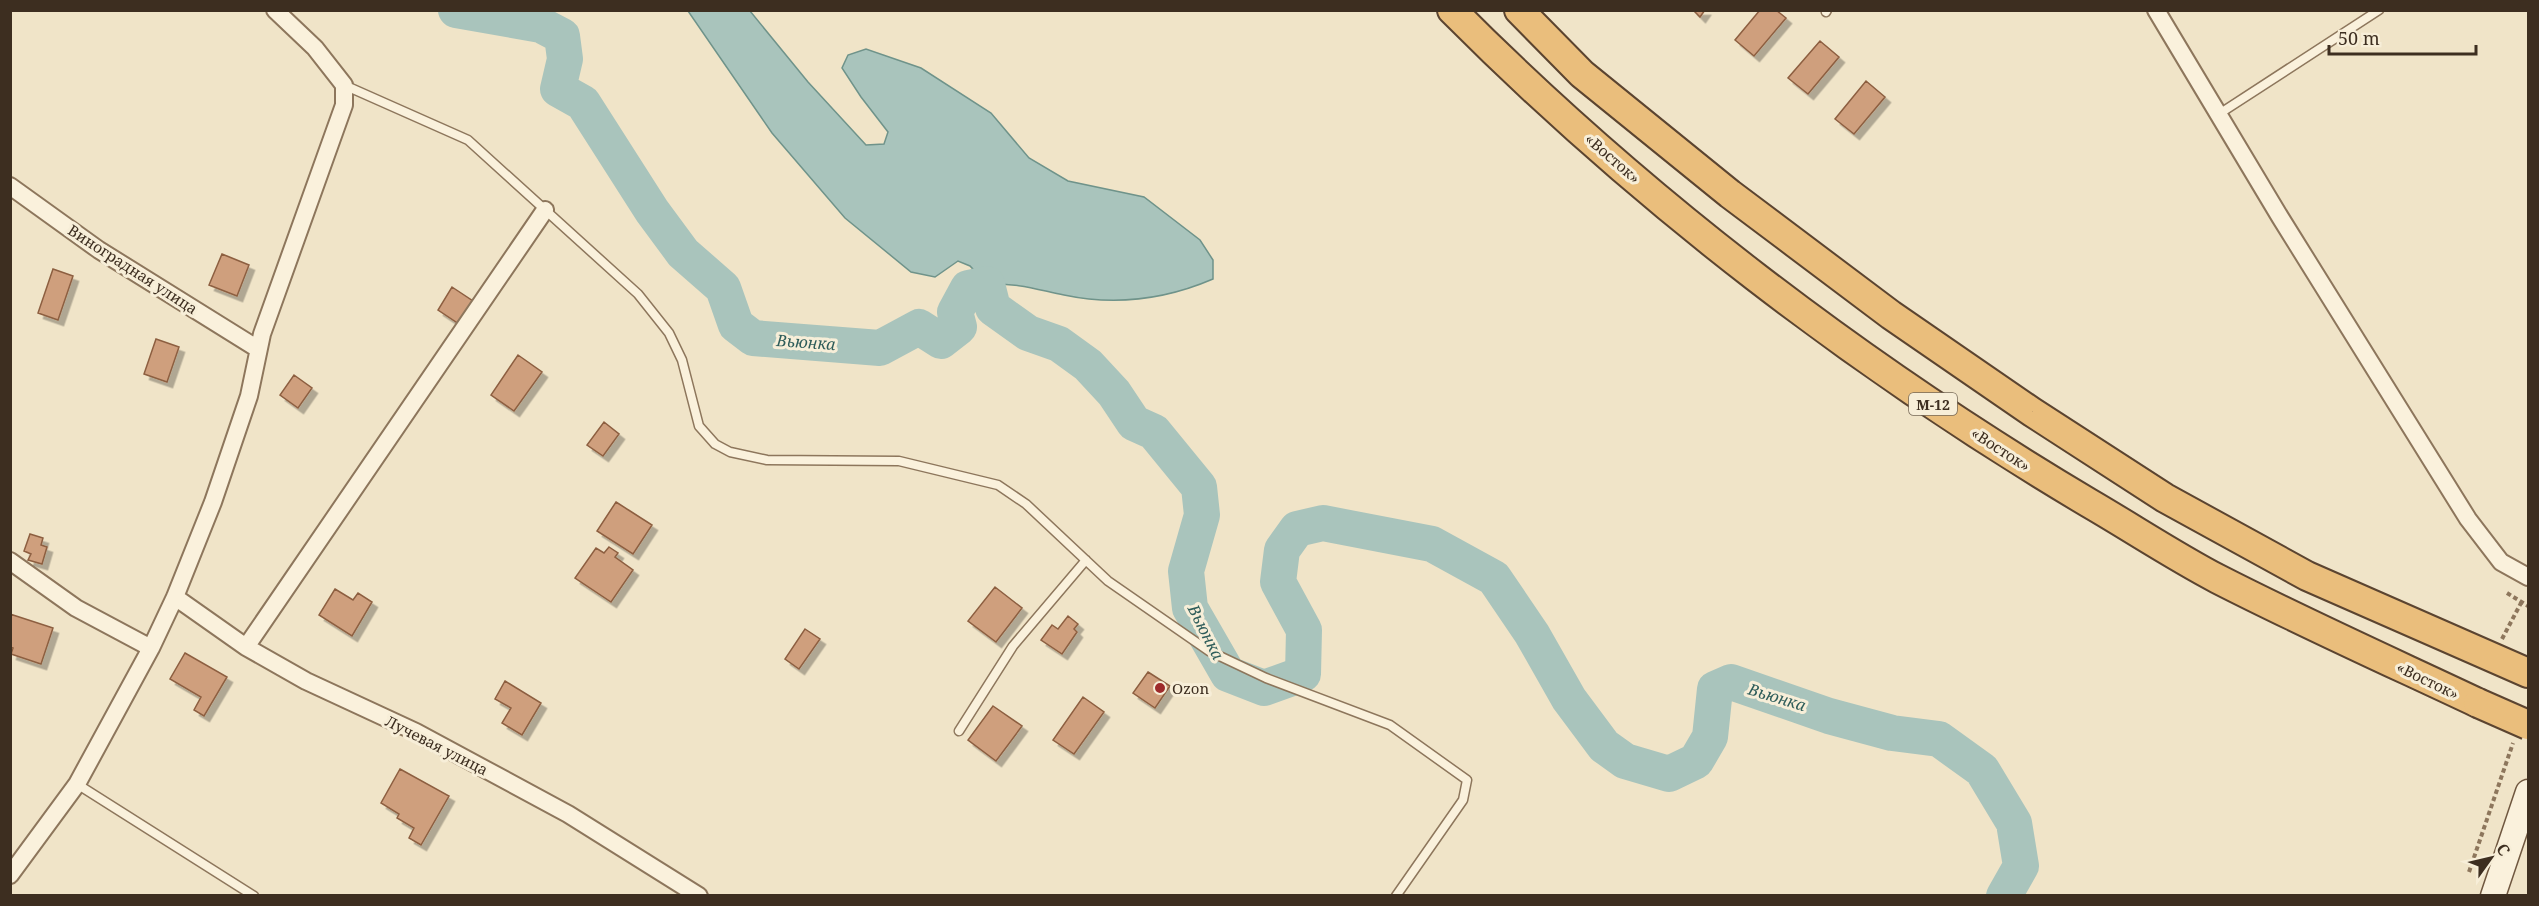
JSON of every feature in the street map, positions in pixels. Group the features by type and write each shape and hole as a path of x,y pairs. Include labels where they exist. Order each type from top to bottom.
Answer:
{"highway":[{"name":"«Восток»","path":"1452,10 1572,123 1657,197 1831,336 2025,465 2216,578 2478,703 2521,734"},
{"path":"1519,10 1582,74 1730,194 1891,315 2031,412 2165,498 2307,576 2496,650 2529,673"}],"main road":[{"path":"2493,896 2529,792"}],"street":[{"path":"10,875 77,784 151,648 175,597 213,502 249,396 258,349 344,105 344,85 315,48 275,10"},
{"path":"2156,10 2280,217 2468,519 2501,562 2529,577"},
{"name":"Виноградная улица","path":"10,186 99,250 258,349"},
{"path":"246,647 545,210"},
{"path":"10,561 76,608 151,648"},
{"name":"Лучевая улица","path":"175,597 246,647 306,681 416,732 568,814 699,896"}],"lane":[{"path":"2220,114 2379,10"},
{"path":"344,85 468,140 638,294 669,333 682,360 699,426 714,444 730,452 767,460 898,461 998,485 1026,504 1108,581 1209,651 1266,678 1390,725 1467,780 1464,800 1396,896"},
{"path":"959,731 1013,646 1086,560"},
{"path":"77,784 254,896"}],"path":[{"path":"2507,593 2529,606"},
{"path":"2496,650 2522,601"},
{"path":"2469,872 2521,734"}],"water":[{"path":"688,11 750,11 808,82 866,145 884,144 888,132 842,68 848,55 866,49 921,68 991,113 1029,158 1068,181 1144,197 1200,240 1213,260 1213,279 1158,296 1102,300 1017,285 987,284 970,266 958,261 935,277 911,272 845,218 772,133"}],"building":[{"path":"1693,10 1705,10 1700,17"},
{"path":"1760,10 1776,10 1786,18 1754,56 1735,40"},
{"path":"1820,41 1839,57 1808,94 1788,78"},
{"path":"1866,81 1885,97 1854,134 1835,119"},
{"path":"222,254 249,265 237,296 209,285"},
{"path":"53,269 73,276 58,320 38,313"},
{"path":"452,287 473,301 459,324 438,310"},
{"path":"156,339 179,347 167,382 144,374"},
{"path":"518,355 542,372 514,411 491,395"},
{"path":"294,375 312,388 298,408 280,395"},
{"path":"604,422 619,434 603,456 587,445"},
{"path":"616,502 652,525 633,554 597,531"},
{"path":"30,534 43,538 41,545 47,547 42,564 28,560 31,554 24,551"},
{"path":"609,547 618,553 615,557 633,570 611,602 575,578 596,548 604,553"},
{"path":"995,587 1022,608 996,642 968,621"},
{"path":"335,589 353,600 358,593 372,602 352,636 319,615"},
{"path":"10,614 53,628 41,664 11,654 13,648 10,647"},
{"path":"1068,616 1078,624 1074,629 1077,632 1062,654 1041,640 1052,625 1058,629"},
{"path":"805,629 820,639 799,669 785,659"},
{"path":"185,653 227,677 204,716 194,710 201,697 170,679"},
{"path":"1148,672 1170,686 1155,708 1133,693"},
{"path":"505,681 541,703 522,735 502,723 511,708 495,699"},
{"path":"1083,697 1104,712 1074,754 1053,740"},
{"path":"993,706 1022,726 996,761 968,740"},
{"path":"400,769 449,796 421,845 409,838 414,828 397,818 399,814 381,803"}],"waterway":[{"name":"Вьюнка","path":"456,10 541,25 562,36 565,59 558,89 583,103 652,211 683,253 723,288 736,325 753,338 880,348 919,327 941,341 959,327 955,312 968,288 987,284 993,308 1028,333 1059,344 1088,365 1114,393 1134,423 1154,432 1199,487 1202,515 1186,571 1190,608 1228,674 1264,688 1303,674 1304,630 1278,582 1282,550 1297,529 1323,523 1432,544 1494,578 1532,634 1569,699 1604,746 1625,761 1669,774 1696,761 1710,737 1715,689 1731,682 1829,716 1892,733 1939,739 1982,770 2014,823 2021,866 2004,896"}],"place":[{"name":"Ozon","path":"1160,688"}]}
